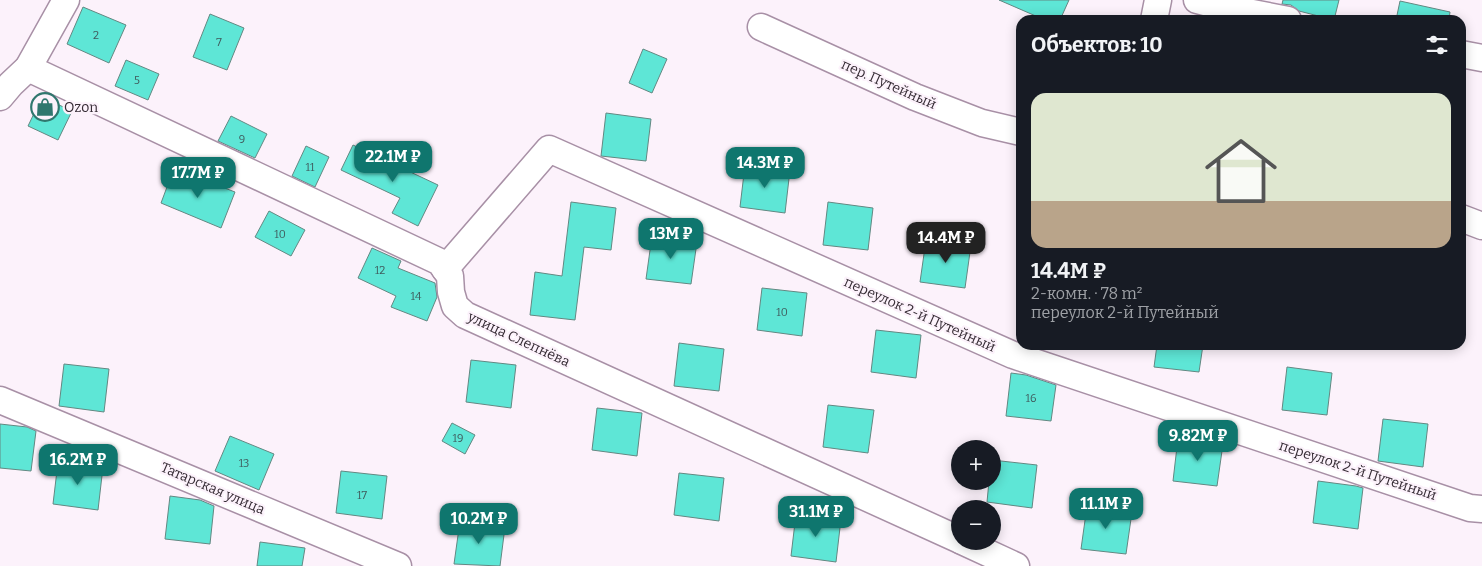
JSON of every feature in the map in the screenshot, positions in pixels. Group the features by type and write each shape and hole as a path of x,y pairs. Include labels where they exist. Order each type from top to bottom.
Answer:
{"street":[{"path":"0,97 28,68 66,0"},
{"path":"1155,15 1158,0"},
{"path":"1197,0 1263,15"},
{"name":"пер. Путейный","path":"761,27 915,97 982,123 1016,131"},
{"path":"1466,55 1482,58"},
{"path":"28,68 440,262 445,269"},
{"name":"переулок 2-й Путейный","path":"445,269 549,149 1013,356 1470,508 1482,509"},
{"path":"1466,220 1482,226"},
{"name":"улица Слепнёва","path":"445,269 450,276 451,292 455,306 465,315 951,536"},
{"name":"Татарская улица","path":"0,400 398,566"},
{"name":"улица Слепнёва","path":"981,550 1016,566"}],"building":[{"path":"999,0 1069,0 1062,15 1034,15"},
{"path":"1283,0 1339,0 1335,15 1315,15 1299,11 1291,5 1282,4"},
{"path":"1400,1 1450,12 1450,15 1397,15"},
{"path":"83,7 126,25 109,63 67,44"},
{"path":"210,14 244,28 227,70 193,57"},
{"path":"643,49 667,59 652,93 629,83"},
{"path":"126,60 159,74 148,100 115,86"},
{"path":"42,97 72,111 58,140 28,126"},
{"path":"606,113 651,119 646,161 601,156"},
{"path":"231,116 267,134 255,158 218,141"},
{"path":"353,145 438,185 418,226 392,213 400,198 341,170"},
{"path":"306,146 329,157 315,187 292,176"},
{"path":"745,165 790,170 785,213 740,207"},
{"path":"173,171 235,192 221,228 161,203"},
{"path":"571,202 616,208 611,250 584,247 575,320 530,315 535,272 562,276"},
{"path":"828,202 873,208 868,250 823,245"},
{"path":"269,211 305,230 291,256 255,237"},
{"path":"652,236 697,242 691,284 646,279"},
{"path":"926,240 971,245 965,288 920,282"},
{"path":"372,248 401,261 398,268 435,283 437,297 427,321 391,307 396,296 358,278"},
{"path":"762,288 807,293 802,336 757,330"},
{"path":"876,330 921,335 916,378 871,372"},
{"path":"679,343 724,349 719,391 674,386"},
{"path":"1156,350 1202,350 1199,372 1154,367"},
{"path":"471,360 516,365 511,408 466,402"},
{"path":"64,364 109,369 104,412 59,406"},
{"path":"1287,367 1332,373 1327,415 1282,410"},
{"path":"1011,373 1026,375 1056,385 1051,421 1006,416"},
{"path":"828,405 874,410 868,453 823,447"},
{"path":"597,408 642,413 637,456 592,450"},
{"path":"1383,419 1428,424 1423,467 1378,461"},
{"path":"452,423 475,435 465,454 442,441"},
{"path":"0,424 27,427 36,431 31,471 0,468"},
{"path":"230,436 274,454 259,490 215,471"},
{"path":"1178,438 1223,444 1217,486 1173,481"},
{"path":"1001,461 1037,465 1032,508 1001,504 1001,500 987,500 988,490 1001,490"},
{"path":"58,462 103,467 98,510 53,504"},
{"path":"341,471 387,476 382,519 336,513"},
{"path":"679,473 724,478 719,521 674,515"},
{"path":"1318,481 1363,488 1358,529 1313,523"},
{"path":"170,496 200,500 214,506 210,544 165,539"},
{"path":"1087,506 1132,512 1126,554 1081,549"},
{"path":"796,514 841,519 836,562 791,556"},
{"path":"460,521 505,527 500,566 454,564"},
{"path":"260,542 305,548 302,566 257,566"}],"place":[{"name":"Ozon","path":"45,107"}]}
